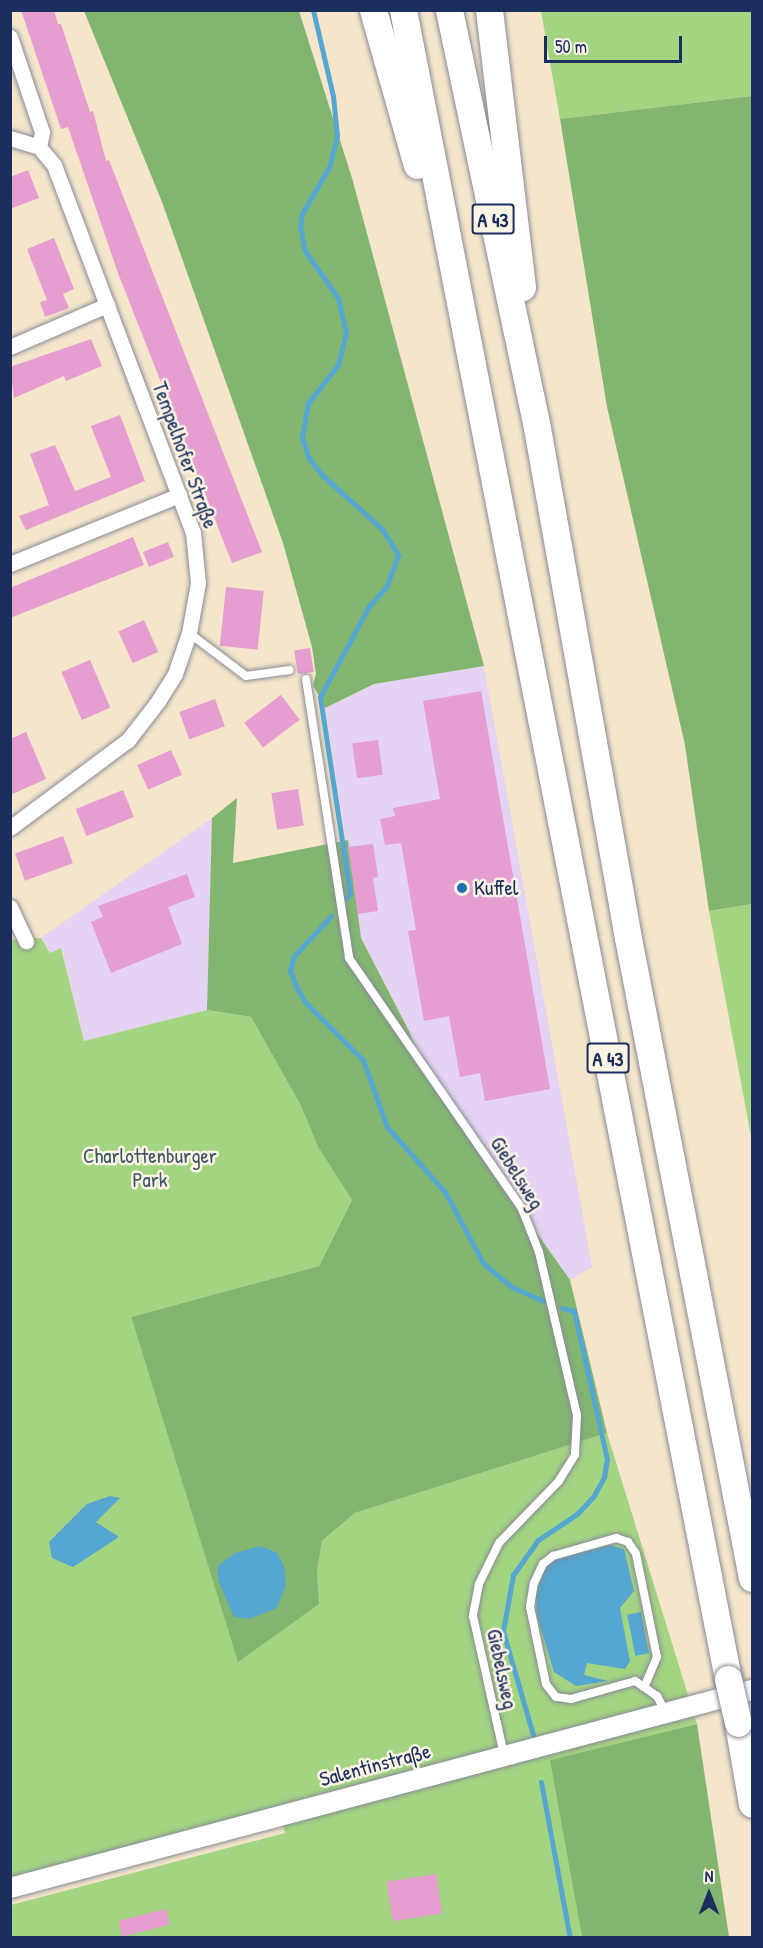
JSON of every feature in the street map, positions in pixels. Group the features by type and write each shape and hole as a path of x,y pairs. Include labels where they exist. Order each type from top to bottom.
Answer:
{"highway":[{"path":"373,10 430,223 461,303"},
{"name":"A 43","path":"403,10 461,303 513,595 613,1082 753,1804"},
{"name":"A 43","path":"449,10 537,428 628,938 753,1578"},
{"path":"489,10 513,196 537,428"}],"street":[{"path":"10,37 42,132 39,147 10,138"},
{"name":"Tempelhofer Straße","path":"10,828 128,740 175,674 189,633 198,583 198,558 179,495 54,165 39,147"},
{"path":"10,347 107,305"},
{"path":"10,564 179,495"},
{"path":"10,908 26,942"},
{"name":"Salentinstraße","path":"10,1888 753,1690"}],"lane":[{"path":"189,633 246,676 290,670"},
{"name":"Giebelsweg","path":"306,679 350,958 522,1209 539,1252 577,1415 575,1455 560,1481 499,1543 479,1584 473,1616 504,1756"},
{"path":"644,1687 657,1657 636,1554 628,1542 616,1538 553,1556 543,1564 534,1583 530,1607 546,1684 556,1697 571,1699 635,1681 644,1687 657,1695 666,1713"}],"shaded area":[{"path":"484,666 592,1267 570,1280 428,1079 409,1031 361,938 325,708 374,684"},
{"path":"212,818 207,1010 84,1041 61,948 50,953 41,938"}],"green space":[{"path":"84,11 299,11 352,178 484,666 374,684 325,708 313,685 316,674 312,647 283,543 162,202"},
{"path":"541,11 752,11 752,96 560,119"},
{"path":"752,96 752,904 709,911 685,745 607,407 560,119"},
{"path":"237,798 233,863 348,840 361,938 409,1031 428,1079 570,1280 607,1433 355,1513 322,1541 317,1572 319,1604 238,1662 131,1317 319,1266 352,1200 318,1147 301,1106 251,1017 207,1010 212,818"},
{"path":"752,904 752,1136 751,1136 709,911"},
{"name":"Charlottenburger Park","path":"41,938 50,953 61,948 84,1041 207,1010 251,1017 301,1106 318,1147 352,1200 319,1266 131,1317 238,1661 318,1604 317,1572 322,1541 355,1513 607,1433 697,1724 551,1760 582,1937 11,1937 11,1905 285,1833 278,1807 11,1879 10,940"},
{"path":"697,1724 729,1937 582,1937 550,1760"}],"water":[{"path":"110,1496 120,1498 96,1522 119,1537 73,1567 52,1558 49,1542 87,1504"},
{"path":"610,1545 624,1549 634,1591 620,1608 630,1661 625,1669 587,1663 584,1675 608,1681 576,1686 554,1672 537,1616 536,1595 543,1572 553,1559"},
{"path":"261,1546 277,1553 284,1566 286,1585 277,1608 249,1619 234,1617 218,1580 218,1566 235,1553"},
{"path":"641,1612 649,1653 635,1656 627,1615"}],"building":[{"path":"21,10 54,10 58,24 61,24 90,112 93,111 106,161 109,160 262,552 232,563 118,273 68,127 61,129"},
{"path":"28,170 39,198 10,209 10,177"},
{"path":"54,238 74,289 63,294 69,308 45,317 40,302 47,300 27,249"},
{"path":"91,339 102,366 66,381 64,376 14,398 10,367"},
{"path":"120,415 145,481 26,530 19,516 49,505 30,454 55,445 75,491 111,477 91,426"},
{"path":"133,537 144,565 10,618 10,588"},
{"path":"168,542 174,557 149,567 143,552"},
{"path":"226,587 264,591 258,650 220,646"},
{"path":"144,620 158,652 133,663 118,631"},
{"path":"310,648 314,672 298,674 294,651"},
{"path":"90,660 110,708 82,720 61,672"},
{"name":"Kuffel","path":"481,691 550,1089 485,1101 480,1073 460,1077 449,1016 424,1021 408,931 416,930 401,843 385,845 380,819 395,816 393,808 440,799 423,701"},
{"path":"281,695 300,720 263,747 244,723"},
{"path":"215,699 225,726 189,739 179,712"},
{"path":"26,732 46,779 10,795 10,739"},
{"path":"378,740 383,775 357,778 352,744"},
{"path":"171,750 182,775 148,790 137,765"},
{"path":"298,789 304,826 277,830 271,793"},
{"path":"123,790 134,817 87,836 76,809"},
{"path":"63,836 73,863 25,881 15,853"},
{"path":"373,844 378,877 373,878 378,911 358,914 348,847"},
{"path":"187,874 195,897 168,907 182,944 111,973 91,922 103,917 98,906"},
{"path":"436,1874 442,1914 393,1921 387,1882"},
{"path":"166,1909 170,1925 122,1936 118,1921"}],"waterway":[{"path":"313,10 333,96 337,136 329,167 302,214 300,226 305,251 338,298 346,333 338,365 308,403 302,438 309,458 322,475 382,529 398,555 387,586 369,606 320,697 350,894 346,898"},
{"path":"331,916 294,956 290,970 296,986 305,1002 363,1060 387,1127 445,1192 483,1263 512,1287 544,1301"},
{"path":"533,1735 503,1631 513,1575 538,1540 577,1514 593,1497 604,1477 607,1459 574,1311 562,1308"},
{"path":"541,1782 570,1938"}],"place":[{"name":"Kuffel","path":"462,888"}]}
